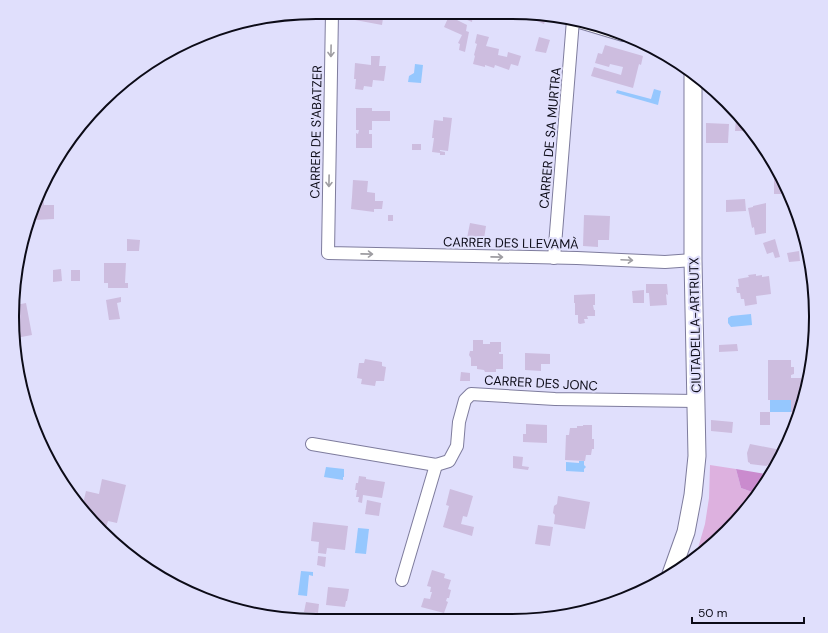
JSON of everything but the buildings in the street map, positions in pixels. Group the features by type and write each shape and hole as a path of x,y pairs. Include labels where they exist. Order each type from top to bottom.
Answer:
{"main road":[{"name":"CIUTADELLA-ARTRUTX","path":"674,566 686,532 693,495 697,456 693,260 693,80"}],"street":[{"name":"CARRER DE S'ABATZER","path":"328,253 332,19"},
{"name":"CARRER DE SA MURTRA","path":"554,258 573,26"},
{"name":"CARRER DES LLEVAMÀ","path":"328,253 665,262 693,260"},
{"name":"CARRER DES JONC","path":"436,465 448,461 457,446 459,422 465,400 471,394 555,399 696,401"},
{"path":"312,444 436,465 402,580"}],"shaded area":[{"path":"710,465 736,469 741,488 752,492 722,527 698,548 705,524 709,498"},
{"path":"736,469 764,474 752,492 741,488"}],"water":[{"path":"415,64 423,65 421,83 408,82 409,76 414,73"},
{"path":"654,89 661,91 658,105 616,93 617,90 651,99"},
{"path":"751,314 752,325 731,327 728,323 728,318 731,316"},
{"path":"770,400 791,400 791,412 770,412"},
{"path":"579,461 584,461 584,465 586,467 584,472 566,471 566,462 579,463"},
{"path":"326,467 344,469 343,480 324,477"},
{"path":"358,528 369,529 366,554 355,553"},
{"path":"301,571 313,572 313,576 309,575 307,596 298,595"}]}
